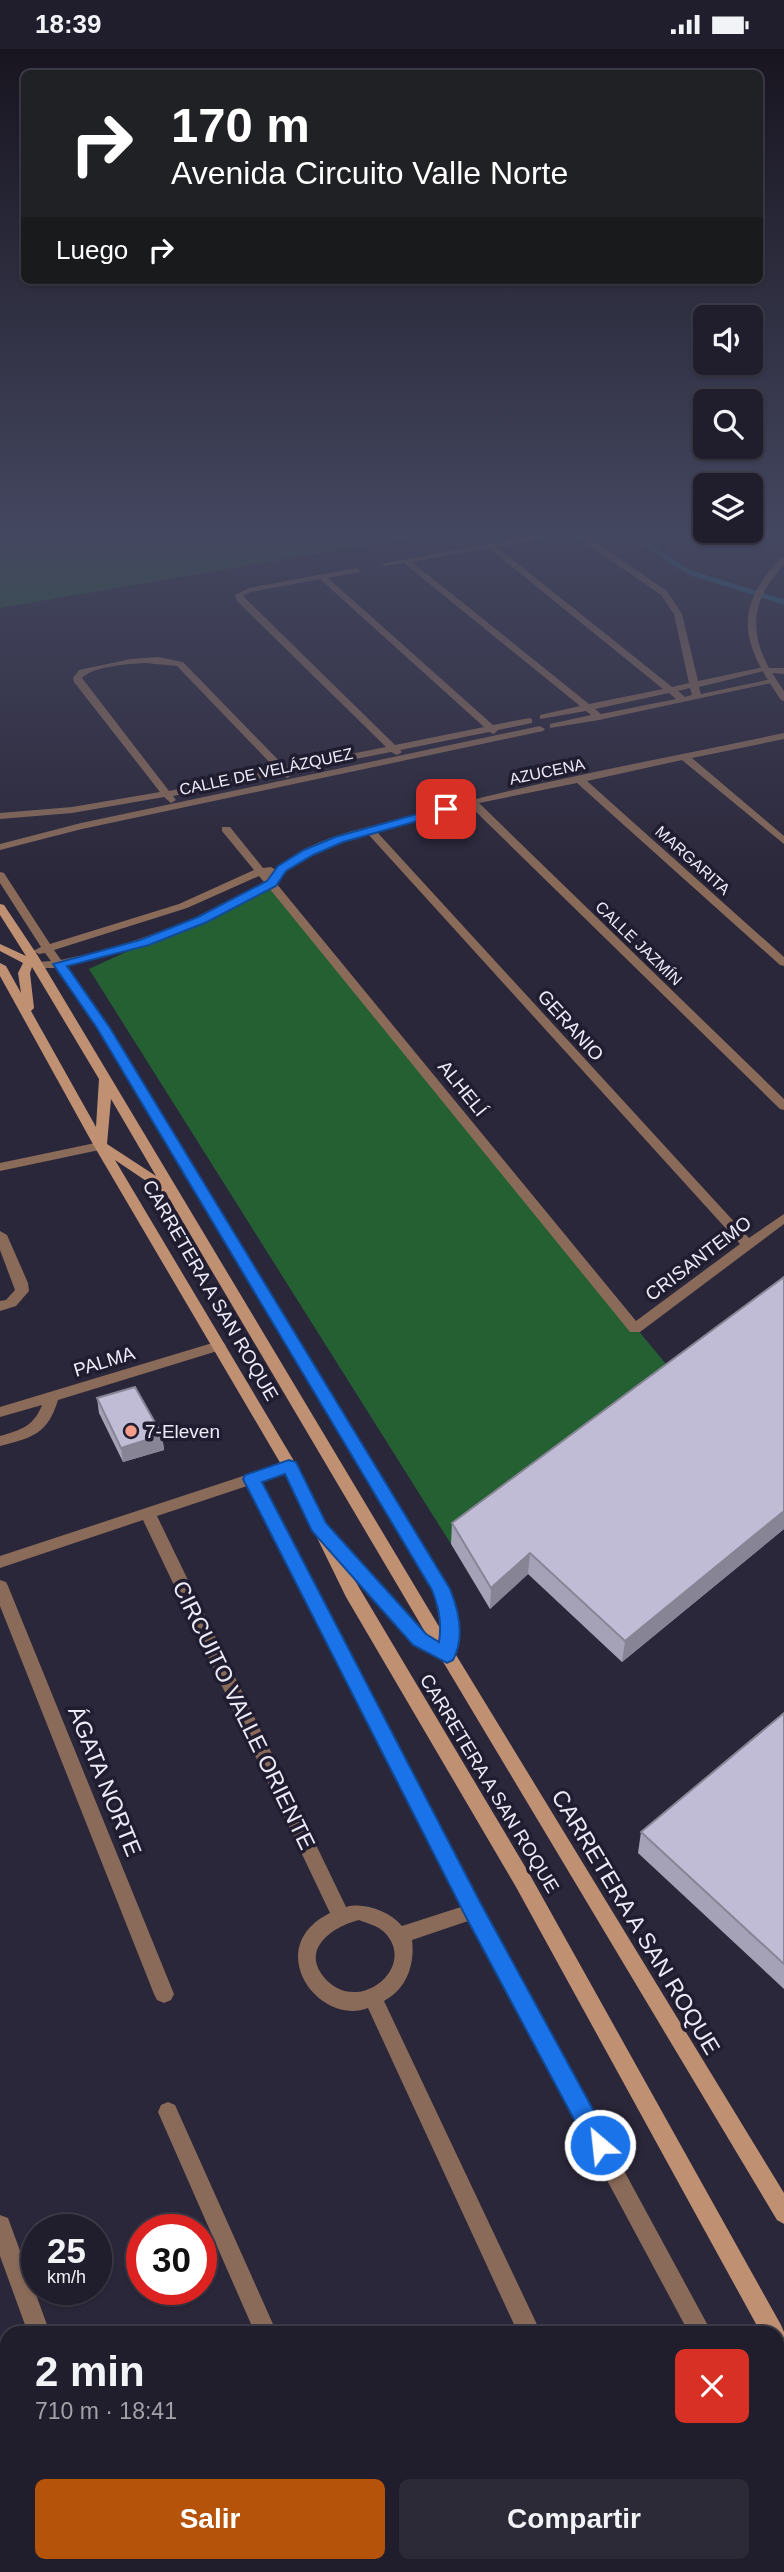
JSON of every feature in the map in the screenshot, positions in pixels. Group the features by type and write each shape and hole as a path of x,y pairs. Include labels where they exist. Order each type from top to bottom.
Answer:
{"main road":[{"name":"CARRETERA A SAN ROQUE","path":"0,908 784,2213"},
{"path":"0,947 32,961 24,984 29,1016"},
{"name":"CARRETERA A SAN ROQUE","path":"0,966 100,1146 289,1466 352,1593 523,1881 769,2326"},
{"path":"103,1076 105,1102 100,1146 134,1165 175,1198"},
{"path":"318,1527 419,1640 447,1655"}],"street":[{"path":"293,651 403,758"},
{"path":"405,651 500,737"},
{"path":"518,651 599,717"},
{"path":"622,651 682,701"},
{"path":"685,651 697,697"},
{"path":"759,651 764,670 784,698"},
{"path":"176,806 77,678 89,670 152,659 180,664 293,782"},
{"path":"543,717 764,670 784,673"},
{"path":"553,726 772,682 784,673"},
{"name":"CALLE DE VELÁZQUEZ","path":"0,816 72,810 166,794 529,721"},
{"name":"CALLE DE VELÁZQUEZ","path":"0,846 81,826 540,729"},
{"name":"AZUCENA","path":"271,883 282,869 309,852 370,830 472,803 784,736"},
{"path":"684,757 784,841"},
{"name":"MARGARITA","path":"580,780 784,963"},
{"name":"CALLE JAZMÍN","path":"472,803 784,1106"},
{"path":"72,810 81,826"},
{"name":"ALHELÍ","path":"226,829 635,1329"},
{"name":"GERANIO","path":"370,830 747,1244"},
{"name":"AZUCENA","path":"32,961 47,948 126,926 183,906 261,871 282,869"},
{"path":"0,875 47,948 104,1028 441,1589 448,1606 451,1627 447,1655"},
{"path":"32,961 60,964 156,938 212,915 271,883"},
{"path":"0,1167 100,1146"},
{"name":"CRISANTEMO","path":"635,1329 784,1218"},
{"path":"0,1235 22,1291 18,1298 0,1307"},
{"name":"PALMA","path":"0,1412 219,1346"},
{"path":"0,1441 37,1429 45,1419 51,1398"},
{"path":"0,1562 289,1466"},
{"path":"251,1479 473,1911 697,2326"},
{"name":"CIRCUITO VALLE ORIENTE","path":"148,1514 340,1915"},
{"name":"ÁGATA NORTE","path":"0,1586 164,1994"},
{"path":"400,1935 473,1911"},
{"path":"359,1912 390,1924 400,1935 406,1950 405,1964 399,1978 388,1990 373,1998 356,2001 339,1999 313,1979 307,1964 308,1949 314,1934 326,1922 340,1915 359,1912"},
{"path":"373,1998 527,2326"},
{"path":"168,2112 263,2326"},
{"path":"0,2226 36,2326"}],"green space":[{"path":"269,886 676,1376 451,1544 89,969"}],"building":[{"path":"784,1277 784,1511 625,1641 530,1553 491,1588 452,1523"},
{"name":"7-Eleven","path":"135,1387 162,1435 121,1448 97,1398"},
{"path":"784,1713 784,1964 641,1832"}],"place":[{"name":"7-Eleven","path":"131,1431"}],"route":[{"path":"446,809 339,839 309,852 282,869 271,883 202,920 144,942 60,964 104,1028 441,1589 448,1606 451,1627 447,1655 419,1640 318,1527 289,1466 251,1479 473,1911 600,2145"}]}
